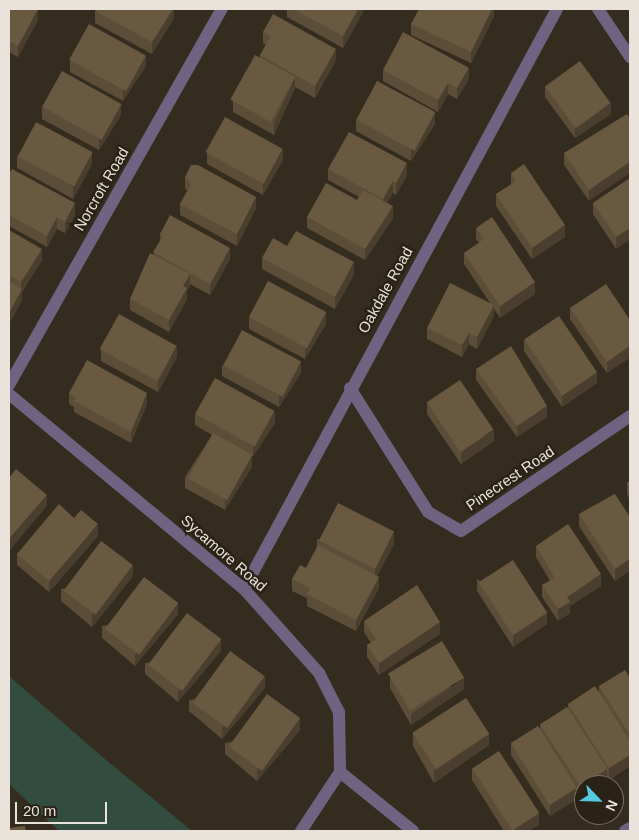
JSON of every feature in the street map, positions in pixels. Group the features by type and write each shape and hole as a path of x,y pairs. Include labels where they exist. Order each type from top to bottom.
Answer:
{"street":[{"name":"Norcroft Road","path":"9,385 222,9"},
{"name":"Oakdale Road","path":"244,589 350,388 557,9"},
{"path":"598,9 630,57"},
{"name":"Pinecrest Road","path":"350,388 428,512 461,531 630,416"},
{"name":"Sycamore Road","path":"9,394 244,589 319,673 339,712 340,772"},
{"path":"301,831 340,772 413,831"},
{"path":"625,831 630,828"}],"green space":[{"path":"9,676 192,831 59,831 9,784"}],"building":[{"path":"9,9 38,9 18,46 9,41"},
{"path":"97,9 173,9 152,42 95,11"},
{"path":"293,9 358,9 343,36"},
{"path":"419,9 492,9 471,52 411,24"},
{"path":"273,14 336,49 315,86 260,55 271,36 263,32"},
{"path":"89,24 146,56 126,91 69,60"},
{"path":"403,32 469,68 457,88 448,83 438,100 383,70"},
{"path":"255,55 295,77 271,122 230,100"},
{"path":"580,61 611,103 576,128 545,86"},
{"path":"62,71 121,104 102,140 42,107"},
{"path":"377,81 435,112 415,151 356,120"},
{"path":"627,114 630,119 630,162 589,190 564,153"},
{"path":"225,117 283,149 263,184 206,152"},
{"path":"36,122 93,152 74,186 18,156"},
{"path":"349,132 407,163 396,183 393,181 383,199 328,169"},
{"path":"524,164 565,225 532,248 496,194 516,181 511,173"},
{"path":"191,165 198,165 256,197 237,234 180,204 191,185 185,177"},
{"path":"12,169 75,203 65,222 57,217 47,236 9,215 9,174"},
{"path":"630,178 630,228 616,237 593,203"},
{"path":"326,183 357,200 363,190 393,206 365,249 307,217"},
{"path":"170,215 230,248 210,284 153,252 163,236 160,234"},
{"path":"492,217 535,282 500,306 464,253 484,239 476,228"},
{"path":"9,230 42,249 21,282 9,275"},
{"path":"296,231 354,262 335,297 262,258 273,238 287,246"},
{"path":"150,253 190,274 183,286 187,288 169,320 130,299"},
{"path":"9,281 22,289 9,313"},
{"path":"268,281 326,312 307,348 249,317"},
{"path":"450,283 494,305 477,337 469,333 462,345 427,328"},
{"path":"606,284 630,320 630,346 607,362 570,308"},
{"path":"119,314 177,346 157,381 100,349"},
{"path":"559,316 597,372 562,396 524,339"},
{"path":"242,330 301,361 282,397 223,365"},
{"path":"511,346 547,406 517,426 476,369"},
{"path":"87,360 147,393 131,432 74,401 76,397 69,393"},
{"path":"215,378 274,411 255,447 195,414"},
{"path":"460,380 494,430 460,452 427,402"},
{"path":"213,433 252,455 227,500 188,478"},
{"path":"16,469 47,495 9,539 9,478"},
{"path":"615,494 630,517 630,559 615,569 579,514"},
{"path":"338,503 394,532 375,569 319,540"},
{"path":"59,504 74,518 81,510 98,524 49,581 17,554"},
{"path":"568,524 601,574 567,597 570,602 558,609 542,585 555,578 536,546"},
{"path":"101,541 133,565 96,615 64,591"},
{"path":"318,545 379,577 356,620 307,594 310,588 292,579 300,565 306,568"},
{"path":"513,560 547,613 513,635 479,582"},
{"path":"144,577 178,603 139,655 105,629"},
{"path":"417,585 440,622 379,663 367,645 376,639 364,621"},
{"path":"187,613 221,639 182,691 148,665"},
{"path":"442,641 464,678 410,710 388,673"},
{"path":"230,651 265,676 227,728 192,703"},
{"path":"625,670 630,678 630,735 599,686"},
{"path":"595,686 630,741 630,755 609,768 568,704"},
{"path":"267,694 300,718 262,771 229,747"},
{"path":"466,698 489,734 436,769 412,733"},
{"path":"567,707 607,769 598,775 574,775 574,777 540,724"},
{"path":"538,726 574,784 574,790 550,805 511,743"},
{"path":"499,751 539,813 512,830 472,768"},
{"path":"25,826 26,831 9,831 9,828"}]}
